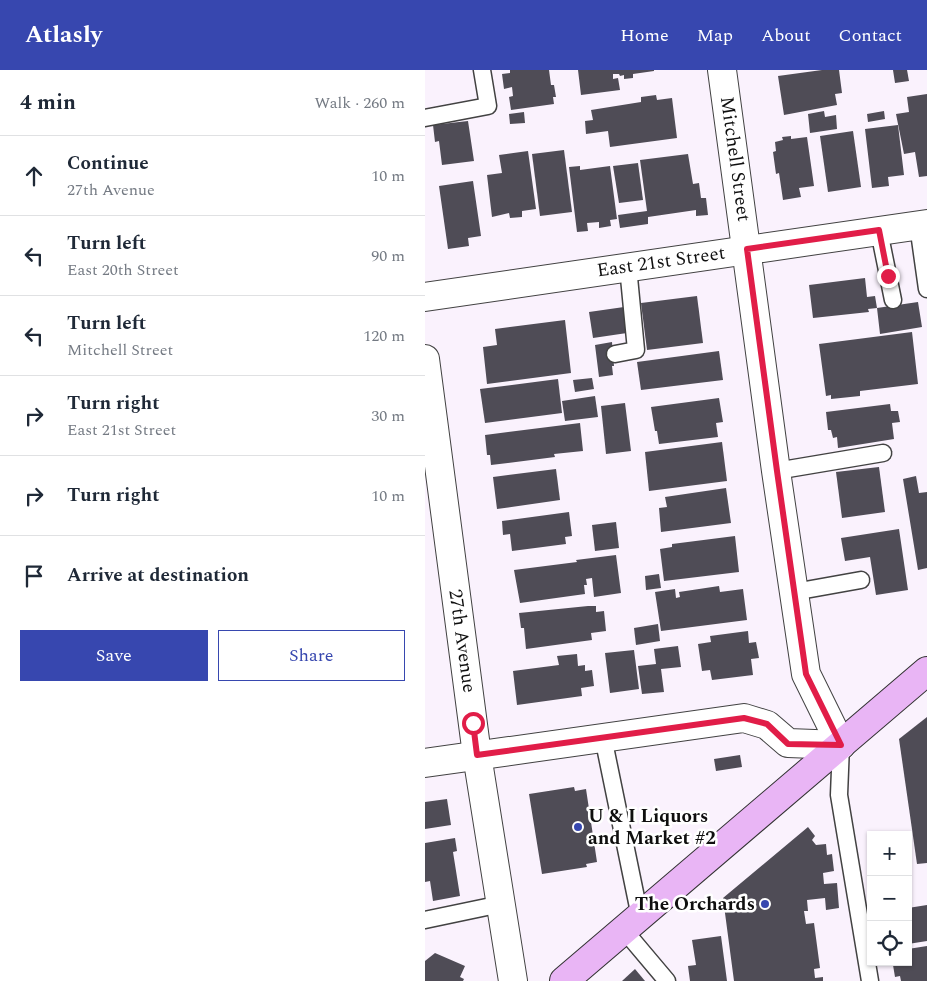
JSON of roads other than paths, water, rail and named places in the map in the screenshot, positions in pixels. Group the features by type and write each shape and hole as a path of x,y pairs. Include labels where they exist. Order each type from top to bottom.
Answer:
{"main road":[{"path":"569,979 927,671"}],"street":[{"name":"Mitchell Street","path":"722,70 806,674 841,745"},
{"name":"East 21st Street","path":"425,297 628,266 923,225"},
{"name":"27th Avenue","path":"425,359 477,755 513,981"},
{"path":"425,763 744,718 767,724 788,744 841,745"}],"lane":[{"path":"425,118 488,106 482,70"},
{"path":"923,225 927,290"},
{"path":"879,230 893,300"},
{"path":"615,354 636,350 628,266"},
{"path":"777,471 883,453"},
{"path":"794,592 861,580"},
{"path":"603,738 632,924 667,981"},
{"path":"841,745 839,795 869,981"},
{"path":"425,920 501,904"}],"place":[{"name":"U & I Liquors and Market #2","path":"578,827"},
{"name":"The Orchards","path":"765,904"}]}
